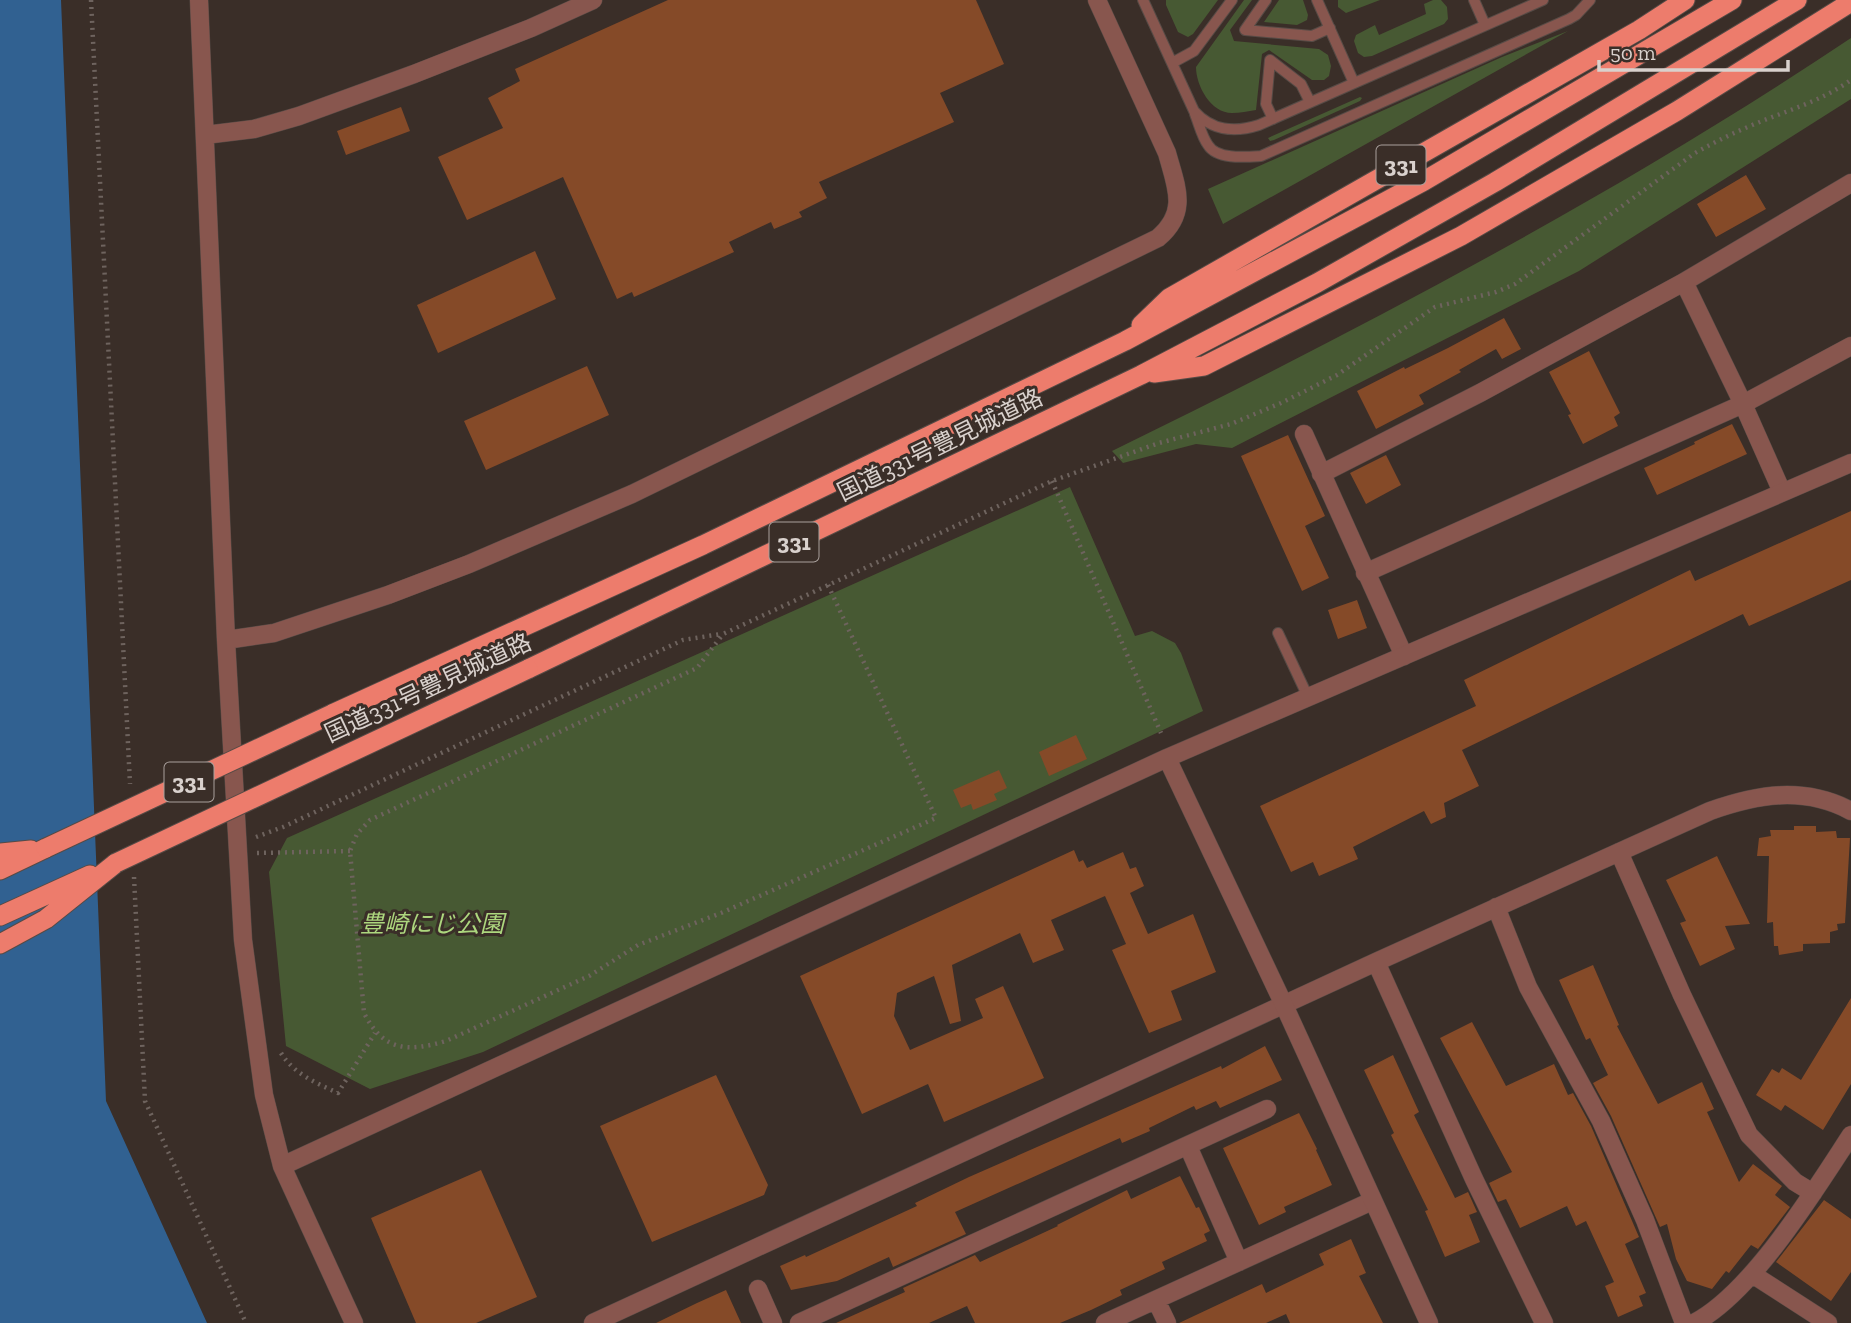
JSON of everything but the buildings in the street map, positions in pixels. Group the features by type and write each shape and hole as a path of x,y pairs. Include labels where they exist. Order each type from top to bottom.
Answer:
{"highway":[{"name":"331","path":"1125,341 1169,298 1639,30 1685,0"},
{"name":"国道331号豊見城道路","path":"0,870 703,545 1125,341 1424,181 1732,0"},
{"name":"国道331号豊見城道路","path":"0,916 125,864 1140,375 1317,283 1496,182 1797,0"},
{"path":"1140,375 1204,366 1461,236 1677,111 1851,2"},
{"path":"0,853 46,848"},
{"path":"0,944 46,919 125,864"}],"street":[{"path":"199,0 226,640 243,940 264,1095 282,1166 354,1323"},
{"path":"205,135 254,129 299,116 425,70 593,0"},
{"path":"226,640 274,633 388,595 469,564 644,488 1158,238 1175,221 1178,199 1174,179 1167,153 1097,0"},
{"path":"1321,474 1480,393 1684,282 1851,183"},
{"path":"1684,282 1782,492"},
{"path":"1364,573 1742,404 1851,346"},
{"path":"1304,434 1364,573 1404,656"},
{"path":"282,1166 1167,758 1851,463"},
{"path":"1167,758 1284,1005 1429,1323"},
{"path":"593,1323 613,1319 1376,962 1710,811 1744,799 1780,794 1813,797 1851,811"},
{"path":"1619,852 1682,995 1749,1135 1795,1182 1813,1193"},
{"path":"1496,907 1528,987 1607,1134 1645,1220 1684,1323"},
{"path":"1376,962 1474,1179 1544,1323"},
{"path":"799,1323 1267,1109"},
{"path":"1694,1323 1705,1317 1752,1274 1813,1193 1851,1135"},
{"path":"1188,1146 1239,1262"},
{"path":"1105,1323 1372,1201"},
{"path":"1752,1274 1828,1323"},
{"path":"758,1289 773,1323"},
{"path":"1156,1300 1167,1323"}],"lane":[{"path":"1143,0 1208,147 1229,156 1261,156 1569,19 1590,0"},
{"path":"1172,63 1194,51 1232,0"},
{"path":"1266,0 1245,30 1312,36 1330,28"},
{"path":"1317,0 1354,83"},
{"path":"1474,0 1485,25"},
{"path":"1194,111 1209,124 1234,131 1246,129 1543,0"},
{"path":"1273,119 1266,104 1270,60 1301,84 1310,102"},
{"path":"1278,634 1308,698"}],"path":[{"path":"92,0 130,795"},
{"path":"257,866 256,837 283,827 683,640 723,634 1052,481 1159,443 1231,424 1281,403 1337,375 1435,307 1496,292 1515,284 1714,142 1812,102 1851,80"},
{"path":"1052,481 1160,733"},
{"path":"723,634 697,668 370,820 357,834 350,850 364,1013 375,1033 394,1046 408,1048 422,1048 446,1041 589,976 638,945 721,913 936,818 828,585"},
{"path":"256,853 350,850"},
{"path":"125,864 145,1101 246,1323"},
{"path":"276,1045 289,1066 310,1080 338,1093 375,1033"}],"green space":[{"path":"1166,0 1218,0 1188,37 1178,32"},
{"path":"1244,0 1252,0 1230,30 1234,41 1319,49 1328,55 1331,66 1329,76 1324,80 1312,80 1269,50 1262,54 1256,110 1224,112 1211,103 1202,90 1196,67"},
{"path":"1279,0 1303,0 1307,20 1297,25 1264,22"},
{"path":"1338,0 1380,0 1346,13 1338,7"},
{"path":"1441,0 1447,7 1448,19 1444,24 1372,56 1364,57 1358,53 1354,41 1356,35 1375,25 1379,35 1426,14 1424,4"},
{"path":"1568,31 1223,224 1208,189 1502,57"},
{"path":"1851,38 1851,99 1579,271 1232,448 1196,444 1123,463 1112,451 1301,356 1488,257 1672,151"},
{"path":"1360,97 1360,101 1274,140 1270,141 1268,138"},
{"name":"豊崎にじ公園","path":"1070,487 1135,636 1152,631 1175,643 1203,711 483,1052 370,1089 286,1046 269,872 287,838"}],"water":[{"path":"0,0 61,0 106,1101 207,1323 0,1323"}]}
